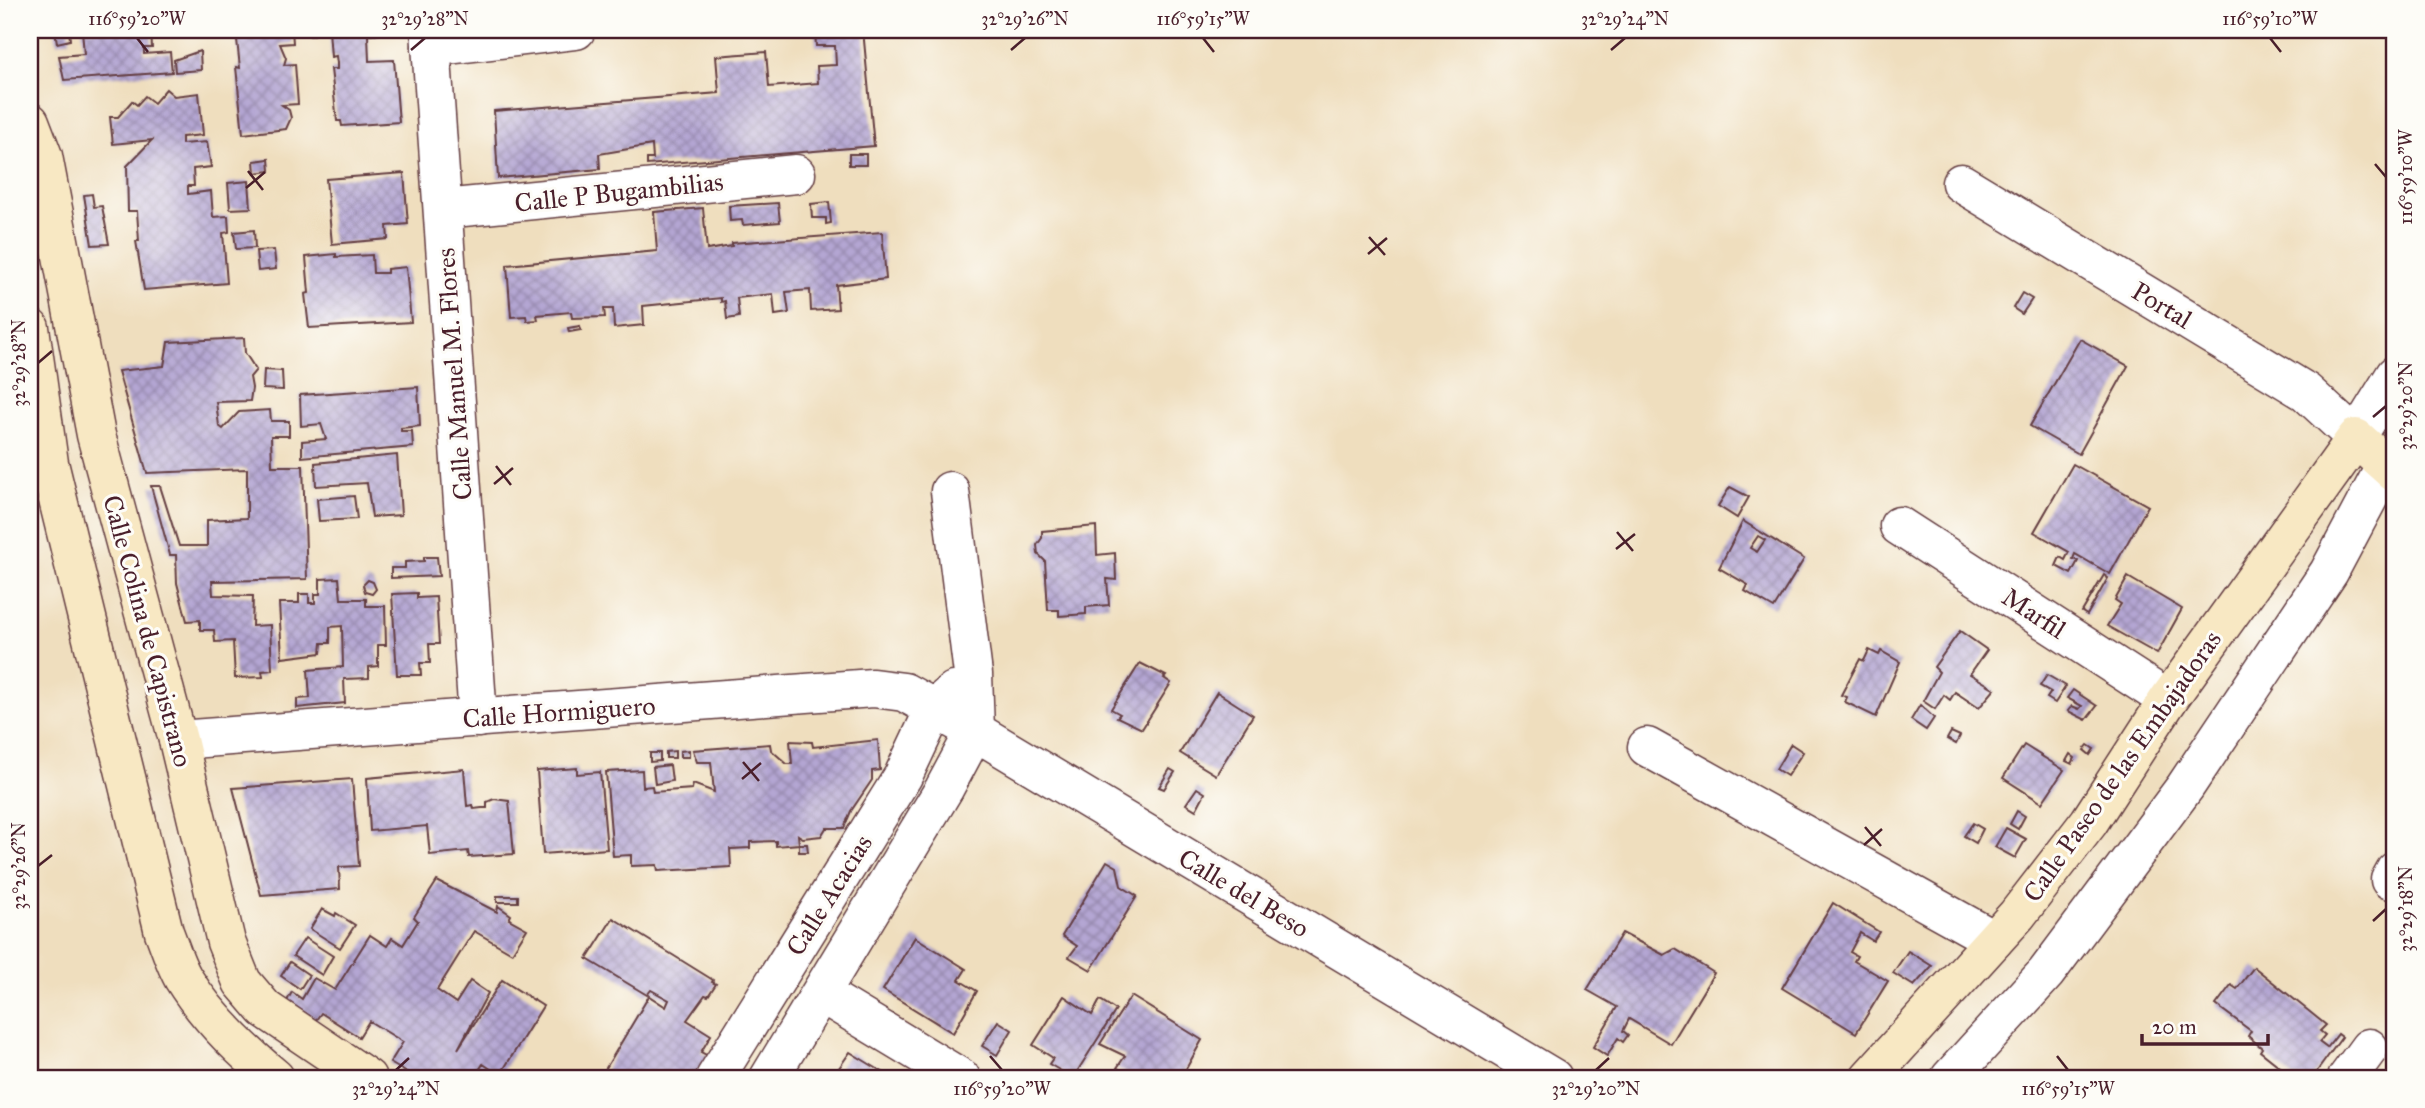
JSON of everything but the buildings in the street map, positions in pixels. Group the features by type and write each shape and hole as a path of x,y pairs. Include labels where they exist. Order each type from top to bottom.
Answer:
{"main road":[{"name":"Calle Colina de Capistrano","path":"34,145 84,378 178,740 226,942 242,982 265,1009 367,1078"},
{"name":"Calle Colina de Capistrano","path":"30,328 33,376 49,463 164,932 182,976 244,1064 275,1078"},
{"path":"33,376 84,378"},
{"path":"2356,438 2390,469"},
{"name":"Calle Paseo de las Embajadoras","path":"1869,1078 1994,940 2088,822 2168,700 2356,438"}],"street":[{"path":"431,38 576,30"},
{"name":"Calle Manuel M. Flores","path":"431,38 478,718"},
{"name":"Calle P Bugambilias","path":"443,209 796,174"},
{"name":"Portal","path":"1961,183 2306,392 2356,438"},
{"name":"Calle Paseo de las Embajadoras","path":"2356,438 2395,375"},
{"path":"1950,1078 2046,973 2185,787 2329,572 2390,469"},
{"path":"950,491 973,674 975,731"},
{"name":"Marfil","path":"1899,526 2168,700"},
{"path":"935,708 973,674"},
{"name":"Calle Hormiguero","path":"178,740 882,688 904,692 935,708"},
{"name":"Calle del Beso","path":"935,708 1553,1078"},
{"name":"Calle Acacias","path":"715,1078 903,776 935,708"},
{"name":"Calle Acacias","path":"769,1078 822,994 975,731"},
{"path":"1647,747 1994,940"},
{"path":"822,994 961,1078"},
{"path":"244,1064 265,1009"},
{"path":"2347,1078 2369,1048"}]}
